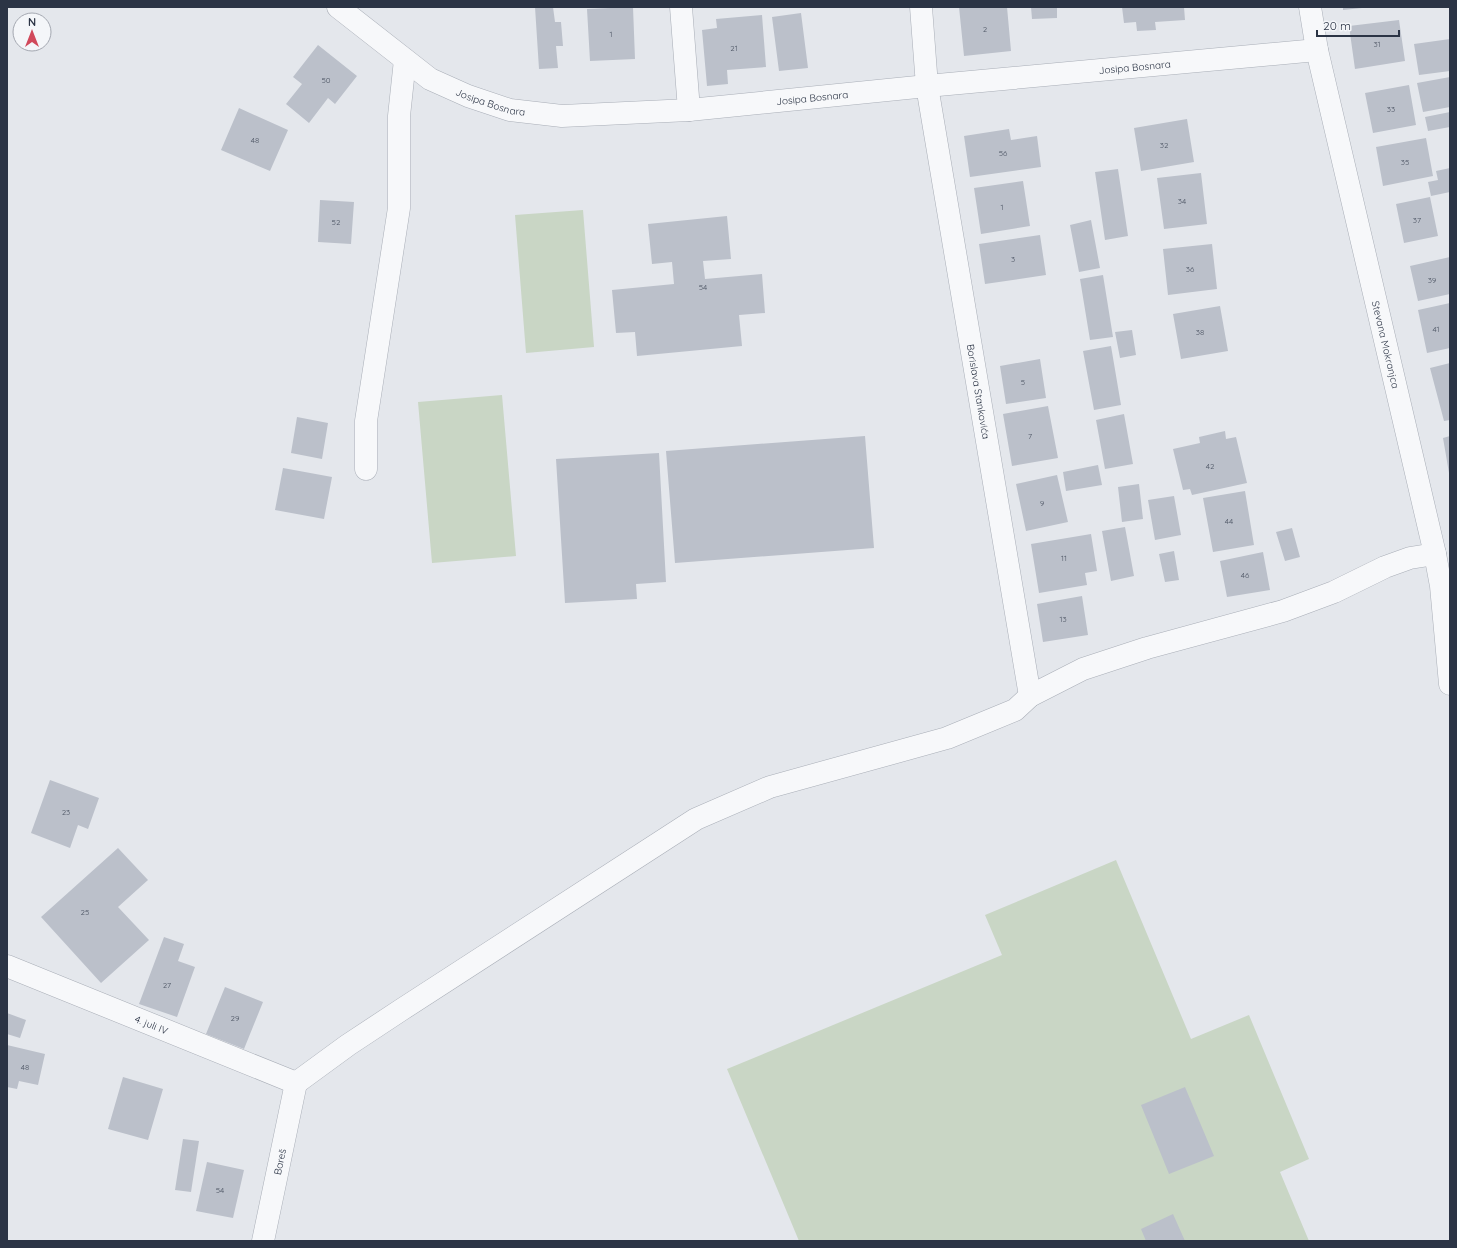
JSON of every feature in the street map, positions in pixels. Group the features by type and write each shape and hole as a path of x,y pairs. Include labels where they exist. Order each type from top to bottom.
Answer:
{"street":[{"name":"Josipa Bosnara","path":"338,7 430,79 468,96 510,110 562,116 689,110 927,86 1317,50"},
{"path":"681,7 689,110"},
{"name":"Borislava Stankovića","path":"921,7 927,86 1030,696"},
{"name":"Stevana Mokranjca","path":"1310,7 1317,50 1434,554 1445,585 1450,684"},
{"path":"366,469 366,421 399,208 399,116 406,60"},
{"path":"296,1083 362,1036 696,819 770,787 947,738 1015,710 1030,696 1083,670 1147,648 1283,611 1334,592 1385,566 1410,558 1434,554"},
{"name":"4. juli IV","path":"7,966 296,1083"},
{"name":"Bareš","path":"263,1241 296,1083"}],"green space":[{"path":"583,210 594,347 526,353 515,215"},
{"path":"502,395 516,556 432,563 418,402"},
{"path":"1116,860 1191,1039 1249,1015 1309,1159 1280,1172 1309,1241 799,1241 727,1069 1002,955 985,915"}],"building":[{"path":"535,7 553,7 555,22 561,22 563,46 556,46 558,68 539,69"},
{"path":"633,7 635,59 590,61 587,9"},
{"path":"959,7 1007,7 1011,51 964,56"},
{"path":"1031,7 1057,7 1057,18 1032,19"},
{"path":"1122,7 1184,7 1185,20 1155,22 1156,30 1137,31 1136,22 1124,23"},
{"path":"1343,7 1362,7 1362,8 1343,10"},
{"path":"801,13 808,68 779,71 772,17"},
{"path":"762,15 766,67 727,70 728,84 707,86 702,30 717,28 716,19"},
{"path":"1399,20 1405,61 1355,69 1349,26"},
{"path":"1450,39 1450,71 1419,75 1414,44"},
{"path":"318,45 357,76 335,104 328,98 309,123 286,104 302,84 293,77"},
{"path":"1450,77 1450,107 1423,112 1417,83"},
{"path":"1409,85 1416,125 1373,133 1365,93"},
{"path":"239,108 288,130 270,171 221,150"},
{"path":"1450,112 1450,127 1428,131 1425,117"},
{"path":"1187,119 1194,162 1141,171 1134,128"},
{"path":"1009,129 1011,140 1037,136 1041,167 970,177 964,136"},
{"path":"1426,138 1433,176 1383,186 1376,147"},
{"path":"1450,168 1450,192 1431,196 1428,182 1438,180 1436,171"},
{"path":"1118,169 1128,236 1105,240 1095,172"},
{"path":"1201,173 1207,224 1164,229 1157,178"},
{"path":"1023,181 1030,226 981,234 974,188"},
{"path":"1430,197 1438,236 1404,243 1396,204"},
{"path":"320,200 354,202 351,244 318,242"},
{"path":"727,216 731,259 703,261 705,279 762,274 765,313 739,315 742,346 637,356 635,332 616,333 612,290 674,284 672,262 652,264 648,224"},
{"path":"1091,220 1100,268 1079,272 1070,225"},
{"path":"1040,235 1046,275 985,284 979,244"},
{"path":"1212,244 1217,289 1168,295 1163,249"},
{"path":"1450,257 1450,294 1418,301 1410,266"},
{"path":"1103,275 1113,337 1090,340 1080,279"},
{"path":"1450,303 1450,348 1427,353 1418,310"},
{"path":"1220,306 1228,351 1181,359 1173,314"},
{"path":"1132,330 1136,355 1120,358 1115,332"},
{"path":"1111,346 1121,405 1094,410 1083,351"},
{"path":"1040,359 1046,398 1006,404 1000,366"},
{"path":"1450,363 1450,420 1444,421 1430,368"},
{"path":"1048,406 1058,458 1012,466 1003,414"},
{"path":"1124,414 1133,464 1105,469 1096,420"},
{"path":"297,417 328,423 322,459 291,453"},
{"path":"1225,431 1226,439 1236,437 1247,483 1192,495 1190,489 1183,490 1173,449 1200,443 1199,437"},
{"path":"865,436 874,548 675,563 666,451"},
{"path":"1450,436 1450,473 1449,473 1443,438"},
{"path":"659,453 666,582 636,584 637,599 565,603 556,459"},
{"path":"1098,465 1102,485 1066,491 1063,472"},
{"path":"283,468 332,477 324,519 275,510"},
{"path":"1057,475 1068,522 1026,531 1016,484"},
{"path":"1139,484 1143,519 1122,522 1118,487"},
{"path":"1245,491 1254,545 1213,552 1203,498"},
{"path":"1174,496 1181,535 1155,540 1148,500"},
{"path":"1125,527 1134,576 1111,581 1102,531"},
{"path":"1292,528 1300,557 1285,561 1276,532"},
{"path":"1091,534 1097,571 1085,573 1087,585 1039,593 1031,544"},
{"path":"1174,551 1179,580 1165,582 1159,554"},
{"path":"1263,552 1270,590 1227,597 1220,561"},
{"path":"1082,596 1088,635 1043,642 1037,604"},
{"path":"50,780 99,798 88,829 78,825 70,848 31,833"},
{"path":"118,848 148,880 118,907 149,940 101,983 41,917"},
{"path":"164,937 184,944 178,961 195,967 177,1017 139,1004"},
{"path":"225,987 263,1002 244,1049 206,1034"},
{"path":"7,1013 26,1020 20,1038 7,1034"},
{"path":"7,1045 45,1054 38,1085 19,1081 17,1089 7,1087"},
{"path":"123,1077 163,1089 148,1140 108,1129"},
{"path":"1185,1087 1214,1156 1169,1174 1141,1105"},
{"path":"183,1139 199,1141 191,1192 175,1190"},
{"path":"207,1162 244,1170 233,1218 196,1211"},
{"path":"1173,1214 1185,1241 1146,1241 1141,1229"}]}
